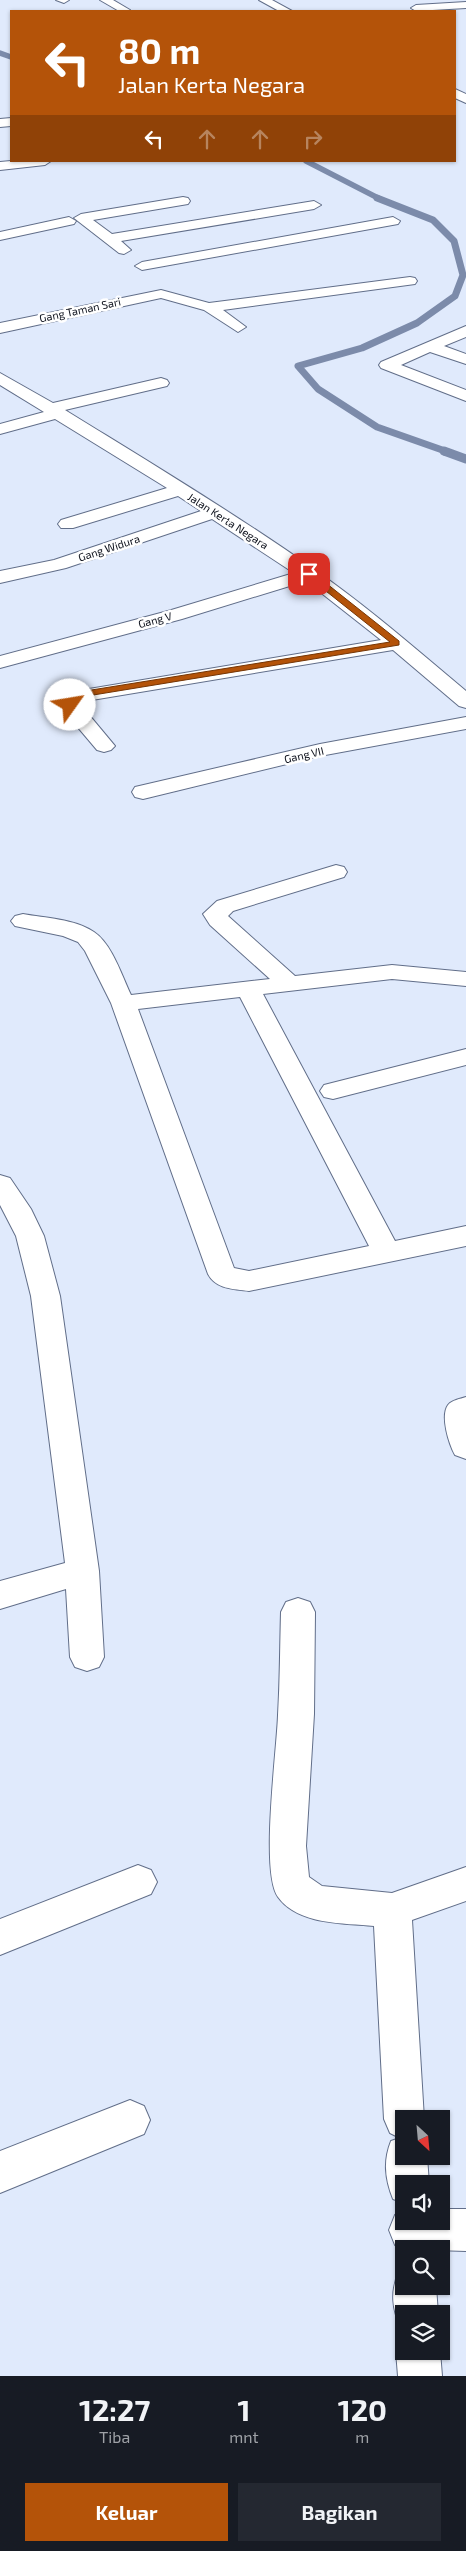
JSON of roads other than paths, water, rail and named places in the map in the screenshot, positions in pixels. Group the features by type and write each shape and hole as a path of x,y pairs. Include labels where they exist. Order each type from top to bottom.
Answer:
{"street":[{"path":"104,0 126,10"},
{"path":"264,0 285,10"},
{"path":"416,8 466,5"},
{"path":"0,166 36,162"},
{"path":"161,294 166,290 166,285 81,218 183,201"},
{"path":"109,239 314,205"},
{"path":"0,236 69,221"},
{"path":"142,266 393,221"},
{"path":"209,307 410,281"},
{"path":"161,294 209,307 238,327"},
{"name":"Gang Taman Sari","path":"0,328 161,294"},
{"path":"466,331 387,365 466,396"},
{"path":"428,346 466,359"},
{"name":"Jalan Kerta Negara","path":"0,378 215,512 309,574 466,702"},
{"path":"0,429 54,411 160,382"},
{"path":"67,524 180,490"},
{"name":"Gang Widura","path":"0,577 67,562 215,512"},
{"name":"Gang V","path":"0,662 175,615 309,574"},
{"path":"104,746 70,705 72,697 396,643"},
{"name":"Gang VII","path":"143,792 320,750 466,723"},
{"path":"289,983 218,920 215,914 225,906 336,872"},
{"path":"23,921 69,930 86,937 96,949 123,1003 222,1274 231,1279 249,1281 386,1251 466,1236"},
{"path":"123,1003 392,972 466,979"},
{"path":"248,989 386,1251"},
{"path":"333,1091 466,1057"},
{"path":"0,1184 18,1210 42,1269 72,1510 82,1571 87,1657"},
{"path":"466,1408 460,1412 466,1447"},
{"path":"0,1595 82,1571"},
{"path":"298,1612 296,1714 288,1846 291,1884 304,1896 319,1903 392,1910 466,1884"},
{"path":"0,1937 138,1882"},
{"path":"392,1910 403,2110"},
{"path":"0,2172 130,2120"},
{"path":"410,2233 466,2230"},
{"path":"419,2360 420,2376"}],"waterway":[{"path":"0,53 10,57"},
{"path":"308,162 380,199"},
{"path":"377,198 433,220 454,241 463,275 455,296 417,323 362,348 298,366 318,389 377,427 448,452"},
{"path":"444,451 466,459"}]}
